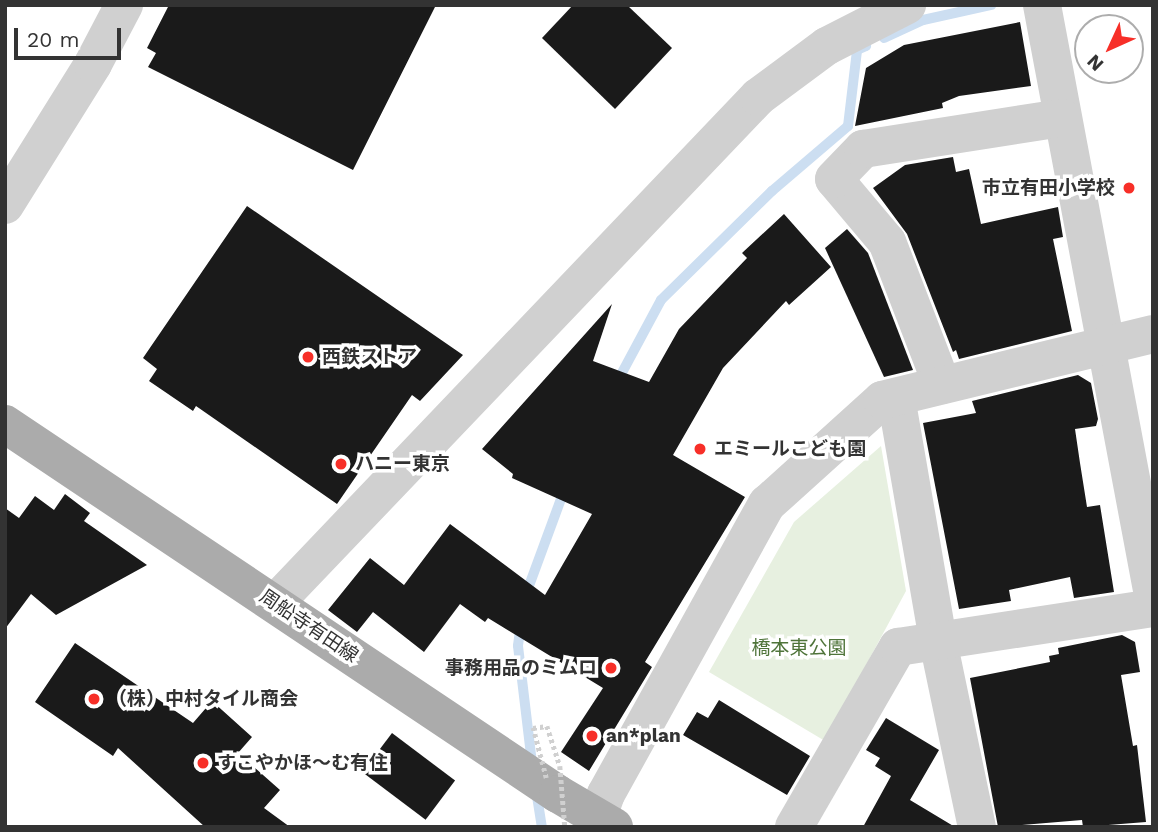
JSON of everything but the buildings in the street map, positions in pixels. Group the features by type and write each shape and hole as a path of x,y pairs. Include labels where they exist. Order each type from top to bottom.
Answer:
{"main road":[{"name":"周船寺有田線","path":"5,424 276,602 566,802"}],"street":[{"path":"5,205 93,65 124,5"},
{"path":"276,602 758,97 827,46 907,5"},
{"path":"1042,5 1153,594"},
{"path":"942,385 887,242 834,179 863,149 1062,118"},
{"path":"566,802 606,794 767,504 882,400 1153,334"},
{"path":"896,397 938,641 977,827"},
{"path":"794,827 898,647 1153,608"}],"path":[{"path":"547,726 560,766 566,802 533,727 547,726"}],"green space":[{"name":"橋本東公園","path":"881,446 906,591 825,741 709,672 794,522"}],"waterway":[{"path":"884,38 923,20 991,5"},
{"path":"617,382 661,300 772,191 848,126 857,50 866,46"},
{"path":"526,594 565,488"},
{"path":"521,624 518,646 532,764"},
{"path":"536,790 542,827"}],"place":[{"name":"市立有田小学校","path":"1129,188"},
{"name":"西鉄ストア","path":"308,357"},
{"name":"エミールこども園","path":"700,449"},
{"name":"ハニー東京","path":"341,464"},
{"name":"事務用品のミムロ","path":"611,668"},
{"name":"（株）中村タイル商会","path":"94,699"},
{"name":"an*plan","path":"592,736"},
{"name":"すこやかほ〜む有住","path":"203,763"}]}
